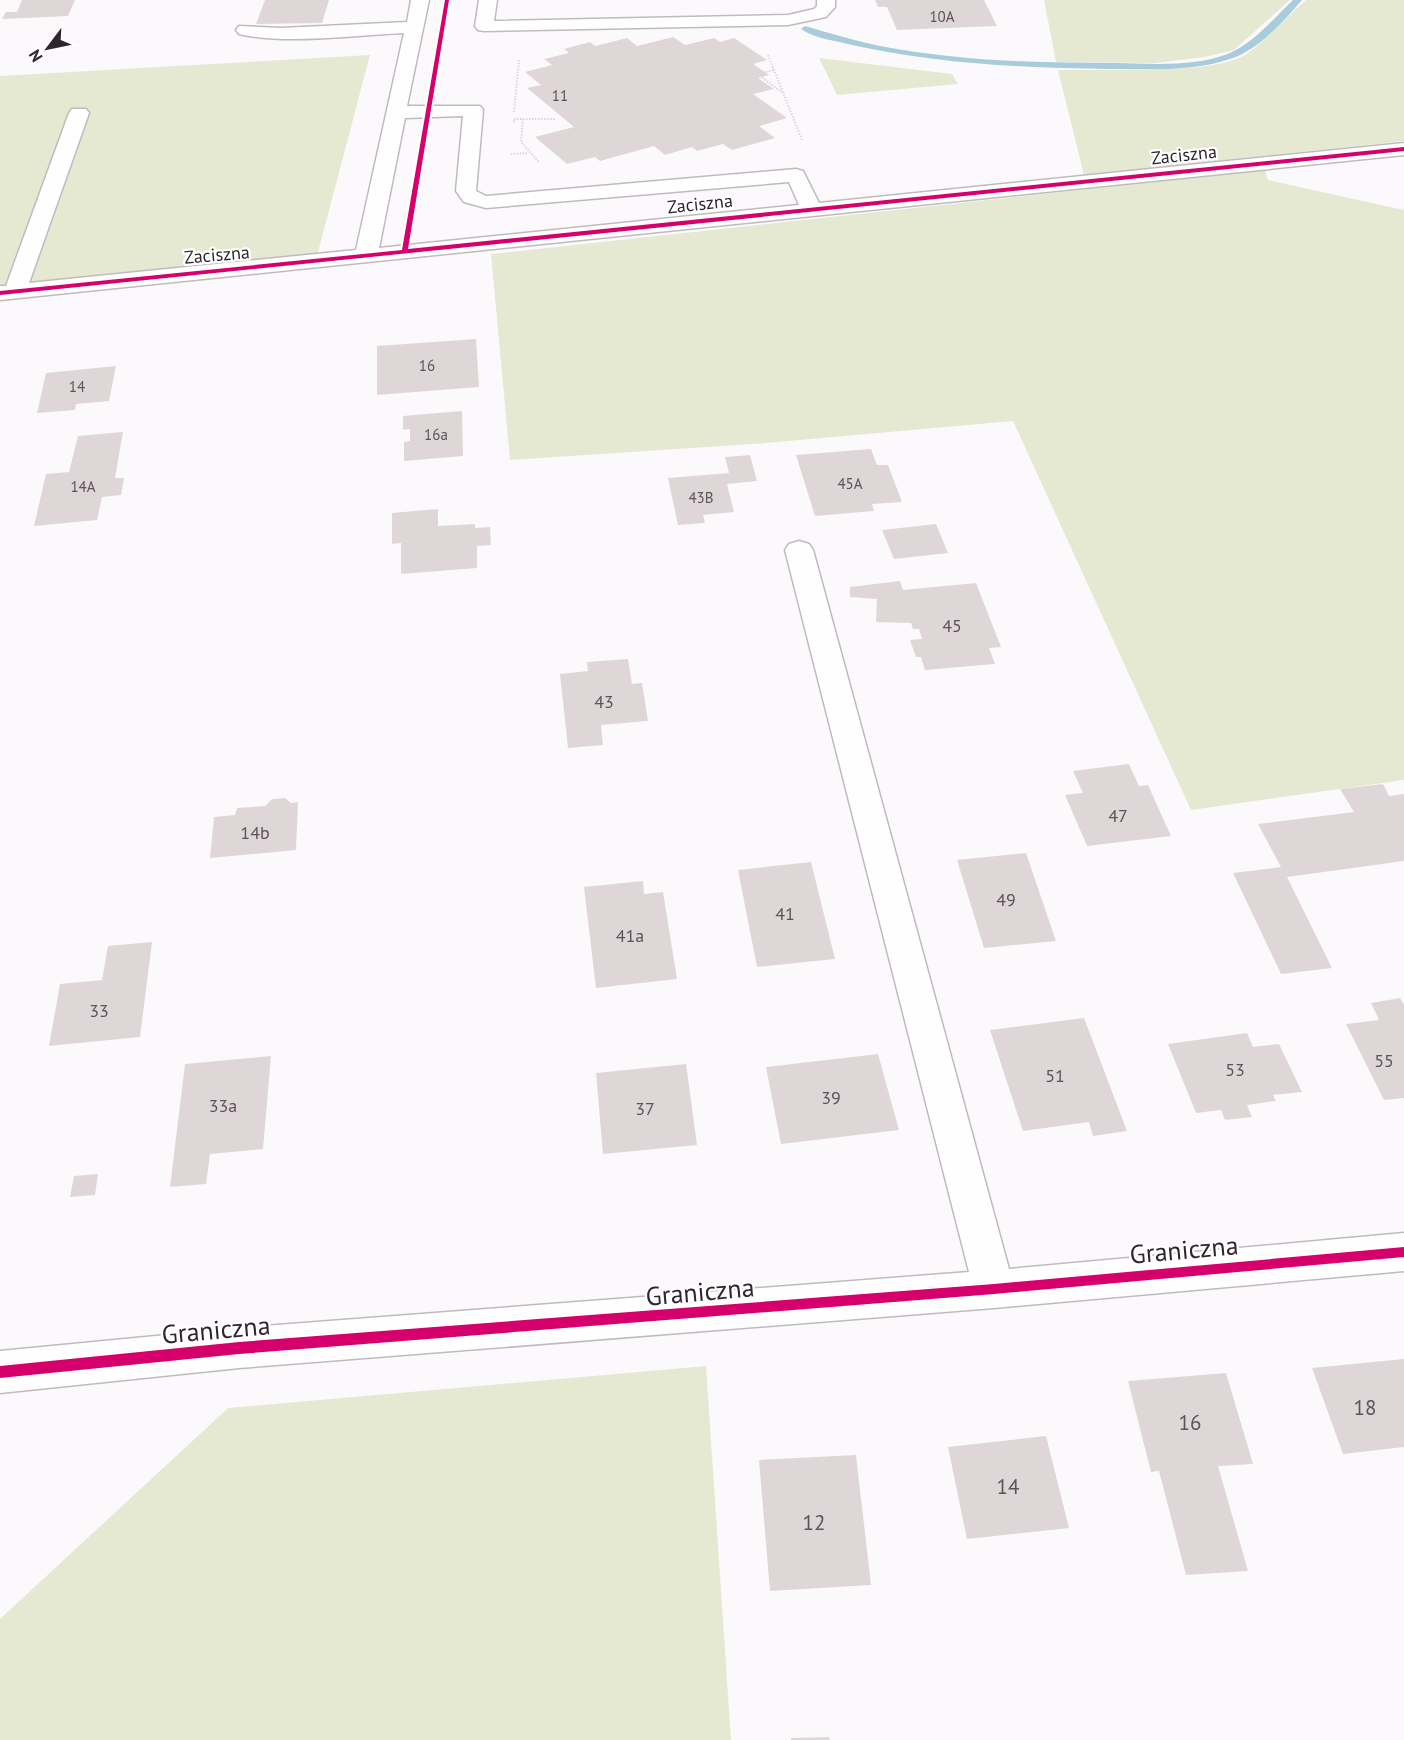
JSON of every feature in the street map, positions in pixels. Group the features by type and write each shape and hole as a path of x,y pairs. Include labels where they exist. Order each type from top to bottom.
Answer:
{"street":[{"path":"366,256 420,0"},
{"path":"488,0 484,26 788,20 820,13 826,7 826,0"},
{"path":"245,30 281,33 414,27"},
{"path":"397,112 473,110 466,191 471,198 486,202 796,175 821,208"},
{"path":"7,292 79,113"},
{"name":"Zaciszna","path":"7,292 1404,149"},
{"path":"799,550 994,1289"},
{"name":"Graniczna","path":"0,1372 239,1348 994,1289 1404,1252"}],"path":[{"path":"766,51 783,93 821,208"},
{"path":"514,119 519,60"},
{"path":"625,69 653,62 695,94"},
{"path":"750,76 774,70"},
{"path":"621,105 650,98 658,104 720,88 728,93 762,84 747,73 710,82 701,76 678,82"},
{"path":"757,75 783,93"},
{"path":"638,101 622,89 670,76"},
{"path":"675,99 695,115"},
{"path":"601,107 619,103 642,121"},
{"path":"523,119 556,119"},
{"path":"511,154 528,153"}],"green space":[{"path":"1044,0 1290,0 1234,50 1205,57 1156,63 1056,62"},
{"path":"1306,0 1404,0 1404,141 1084,175 1058,70 1155,70 1208,66 1229,61 1252,50"},
{"path":"370,55 317,256 0,288 0,76"},
{"path":"819,58 952,74 958,84 837,95"},
{"path":"1265,170 1268,180 1404,210 1404,780 1191,810 1013,421 766,443 510,460 491,254"},
{"path":"706,1366 731,1740 0,1740 0,1619 228,1408"}],"building":[{"path":"22,0 75,0 68,16 2,19 6,12 17,12"},
{"path":"265,0 329,0 322,23 256,24"},
{"path":"875,0 984,0 997,26 897,30 887,7 878,7"},
{"path":"673,37 685,45 714,38 720,42 734,38 767,60 753,64 769,75 758,78 774,89 753,94 787,118 759,126 775,138 732,150 723,144 697,151 692,147 665,155 654,146 600,161 595,157 567,164 535,137 574,127 527,88 541,85 525,72 552,65 544,59 569,53 564,49 590,42 595,46 627,38 637,46"},
{"path":"476,339 479,387 377,395 377,346"},
{"path":"116,366 109,401 76,404 75,410 37,413 46,373"},
{"path":"462,411 463,456 404,461 404,442 410,441 410,429 403,430 403,416"},
{"path":"123,432 115,478 124,478 121,495 102,497 97,520 34,526 46,474 69,472 78,436"},
{"path":"871,449 877,465 888,465 902,502 872,504 874,511 815,516 796,455"},
{"path":"750,455 757,481 727,484 734,512 703,515 705,523 678,525 668,478 729,473 725,457"},
{"path":"438,509 438,526 475,524 475,528 490,527 491,545 477,546 477,568 401,574 401,543 392,544 392,513"},
{"path":"936,524 948,553 894,559 882,530"},
{"path":"900,581 903,590 976,583 1001,647 989,648 995,664 925,670 921,657 916,657 910,640 922,639 919,629 913,629 911,623 876,622 877,599 850,597 850,587"},
{"path":"628,659 632,684 642,683 648,721 601,725 603,745 568,748 560,674 588,671 587,662"},
{"path":"1129,764 1139,786 1148,785 1171,836 1087,846 1065,795 1083,793 1073,771"},
{"path":"1383,784 1389,796 1404,794 1404,861 1287,877 1332,968 1281,974 1233,873 1281,867 1258,824 1354,812 1340,789"},
{"path":"285,798 291,803 298,802 296,850 210,858 214,817 235,815 237,808 265,806 272,799"},
{"path":"1026,853 1056,941 984,948 957,860"},
{"path":"811,862 835,959 757,967 738,870"},
{"path":"643,881 644,894 663,892 677,979 596,988 584,887"},
{"path":"152,942 140,1037 49,1046 60,984 102,980 108,946"},
{"path":"1400,998 1404,1005 1404,1098 1384,1100 1346,1024 1379,1020 1371,1003"},
{"path":"1084,1018 1127,1131 1093,1136 1089,1122 1023,1131 990,1030"},
{"path":"1247,1033 1253,1047 1279,1044 1302,1092 1273,1095 1276,1101 1247,1105 1252,1117 1225,1120 1221,1110 1196,1113 1168,1044"},
{"path":"878,1054 899,1130 781,1144 766,1067"},
{"path":"271,1056 263,1149 210,1154 206,1184 170,1187 185,1064"},
{"path":"686,1064 697,1145 603,1154 596,1073"},
{"path":"98,1174 95,1195 70,1197 74,1176"},
{"path":"1404,1359 1404,1447 1343,1454 1312,1368"},
{"path":"1226,1373 1253,1464 1218,1466 1248,1571 1186,1575 1159,1471 1151,1472 1128,1381"},
{"path":"1046,1436 1069,1528 967,1539 948,1447"},
{"path":"856,1455 871,1585 770,1591 759,1460"},
{"path":"829,1737 830,1740 791,1740 791,1738"}],"waterway":[{"path":"805,29 880,48 956,60 1033,65 1170,66 1214,61 1237,53 1256,41 1298,0"}],"cycle path":[{"path":"405,252 447,0"},
{"path":"0,293 1404,149"},
{"path":"0,1372 239,1348 994,1289 1404,1252"}]}
